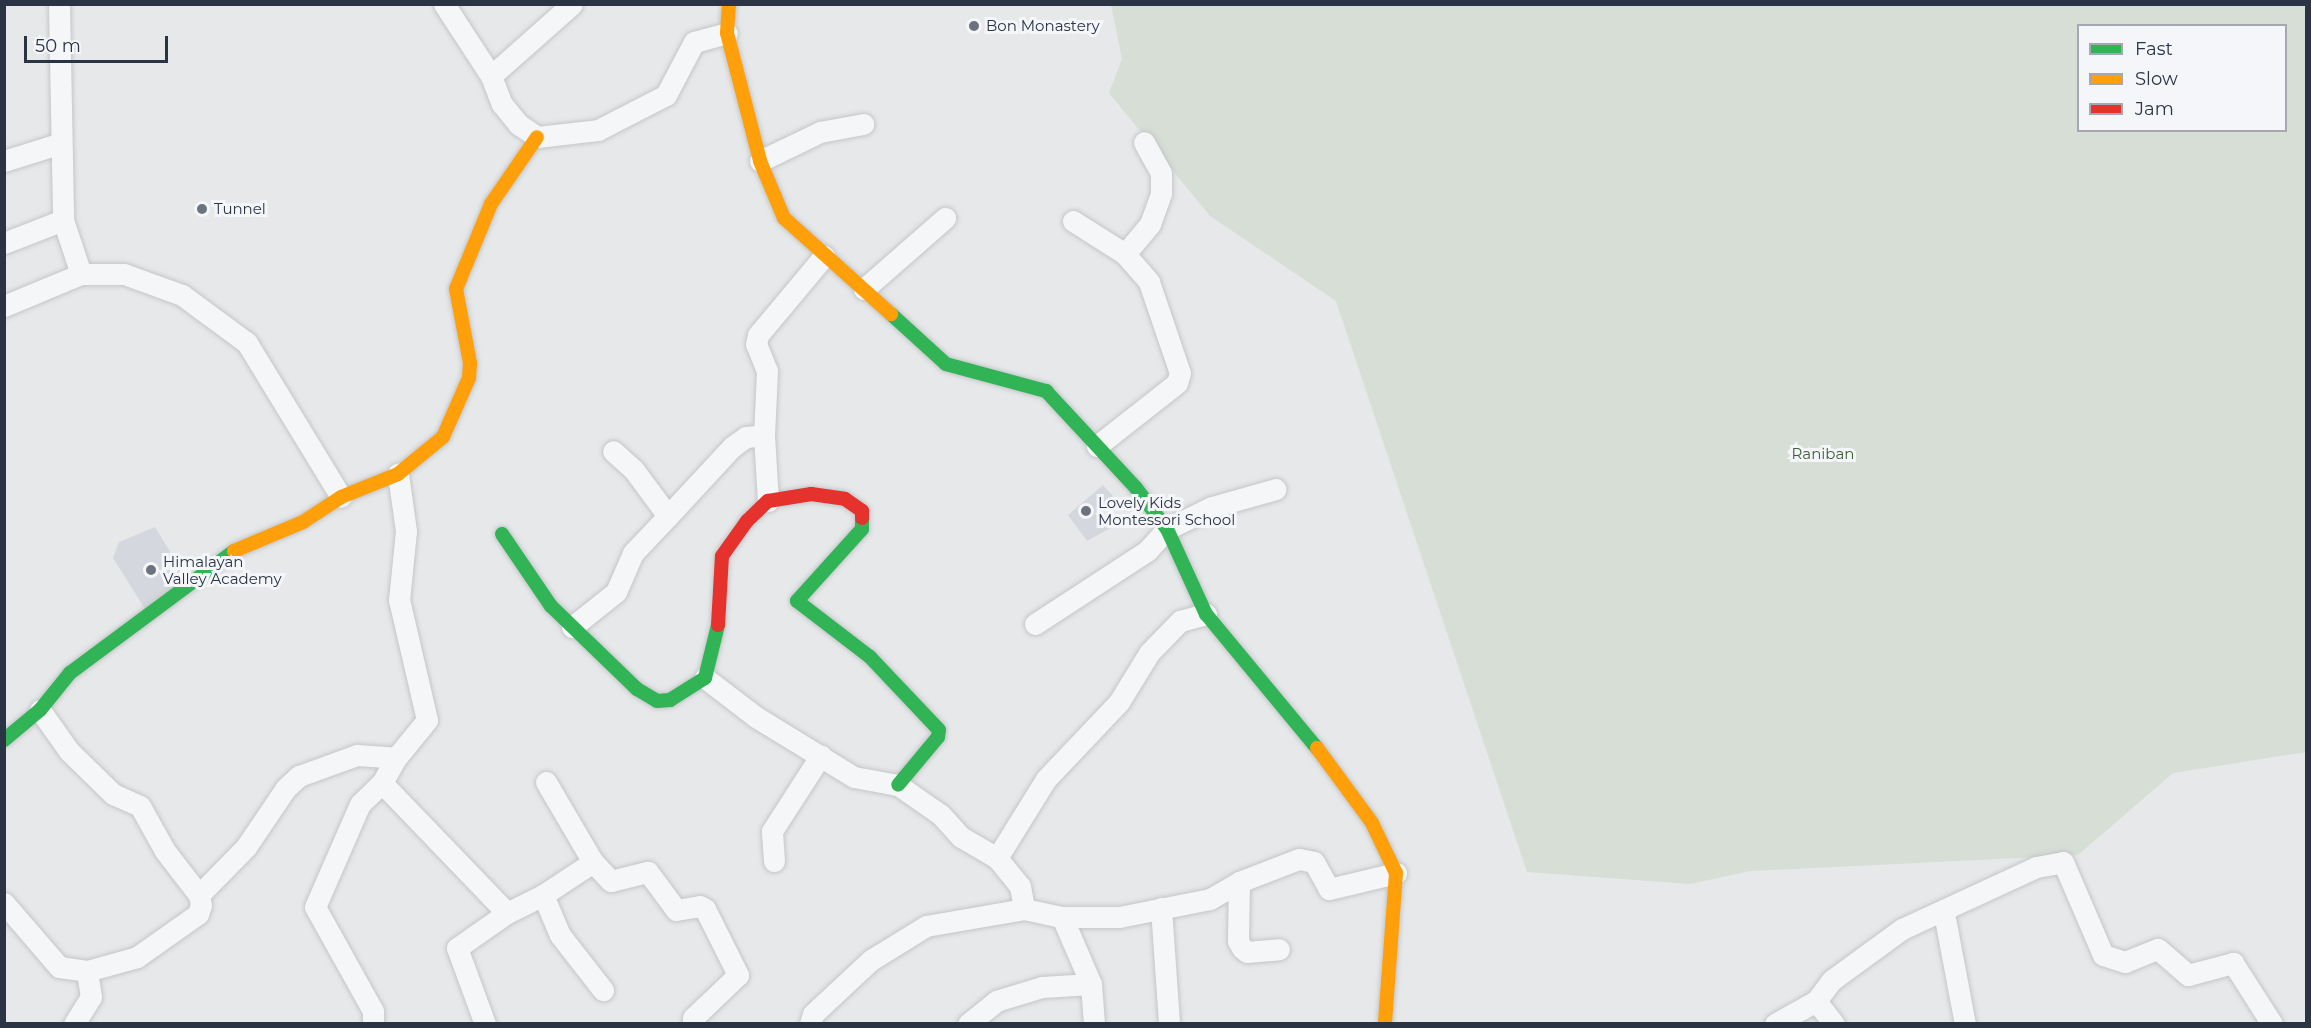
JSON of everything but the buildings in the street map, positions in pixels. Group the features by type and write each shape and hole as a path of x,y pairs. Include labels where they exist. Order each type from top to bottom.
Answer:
{"street":[{"path":"59,4 63,220 81,274"},
{"path":"444,4 491,76 502,104 518,123 537,137 598,130 666,95 694,42 727,33"},
{"path":"491,76 572,4"},
{"path":"729,4 727,33 760,161 784,218 946,364 1046,391 1097,446 1167,529 1206,614 1313,743 1372,823 1396,873 1385,1023"},
{"path":"760,161 820,132 863,124"},
{"path":"4,740 40,710 70,673 242,545 303,522 341,497 398,474 443,437 469,378 470,363 456,289 491,204 537,137"},
{"path":"1125,254 1150,224 1161,193 1161,173 1144,142"},
{"path":"4,161 61,143"},
{"path":"864,290 945,218"},
{"path":"4,243 63,220"},
{"path":"1072,221 1125,254 1155,294 1155,306 1180,374 1177,383 1097,446"},
{"path":"768,501 764,435 767,371 756,344 758,335 824,256"},
{"path":"4,306 81,274 124,274 182,295 247,343 341,497"},
{"path":"572,627 616,592 633,553 724,454 746,437 764,435"},
{"path":"613,451 641,478 668,516"},
{"path":"373,1023 373,1011 315,907 360,804 382,783 396,758 427,720 399,600 406,531 398,474"},
{"path":"1035,624 1147,551 1167,529 1212,507 1276,489"},
{"path":"502,534 550,606 637,689 657,700 670,700 705,678 717,636 722,556 747,521 768,501 811,494 845,499 862,511 862,529 831,559 797,601 870,657 939,730 938,737 898,785"},
{"path":"997,858 1046,779 1119,702 1149,653 1180,621 1206,614"},
{"path":"705,678 756,717 822,755 854,777 898,785 941,815 961,837 997,858 1020,886 1024,909"},
{"path":"4,903 59,967 87,971 137,957 198,914 199,895 165,851 140,806 113,794 69,751 40,710"},
{"path":"199,895 246,847 286,788 299,776 357,754 396,758"},
{"path":"774,861 772,831 822,755"},
{"path":"546,782 593,862 613,881 648,872 676,910 700,906 705,909 738,975 693,1018 693,1023"},
{"path":"382,783 507,913"},
{"path":"810,1023 813,1014 871,960 926,926 1024,909 1062,917 1119,916 1210,899 1239,882 1299,859 1314,862 1329,889 1396,873"},
{"path":"485,1023 457,948 507,913 543,895 593,862"},
{"path":"1775,1023 1816,1001 1832,980 1902,930 1944,913 2036,867 2063,862 2103,955 2125,962 2158,949 2188,975 2233,963 2272,1023"},
{"path":"1239,882 1238,941 1242,948 1246,952 1279,949"},
{"path":"543,895 560,935 603,990"},
{"path":"1161,908 1169,1021"},
{"path":"1944,913 1965,1023"},
{"path":"1062,917 1091,984 1094,1023"},
{"path":"74,1023 91,998 87,971"},
{"path":"968,1023 996,1001 1042,987 1091,984"},
{"path":"1816,1001 1834,1023"}],"shaded area":[{"name":"Lovely Kids Montessori School","path":"1103,485 1113,496 1097,507 1112,527 1087,541 1068,515"},
{"name":"Himalayan Valley Academy","path":"155,527 189,583 145,609 113,558 119,542"}],"green space":[{"name":"Raniban","path":"1111,5 2306,5 2306,752 2173,773 2078,855 1750,871 1690,884 1527,872 1336,301 1210,216 1109,93 1122,59"}],"traffic: fast":[{"path":"891,314 946,364 1046,391 1136,488 1167,529 1206,614 1317,748"},
{"path":"862,518 862,529 797,601 870,657 939,730 938,737 898,785"},
{"path":"502,534 551,606 637,689 657,701 670,700 705,678 718,625"},
{"path":"4,740 40,710 70,673 234,551"}],"traffic: slow":[{"path":"729,4 727,33 760,161 784,218 891,314"},
{"path":"234,551 303,522 341,497 398,474 443,437 469,378 470,363 456,289 491,204 537,137"},
{"path":"1317,748 1372,823 1396,873 1385,1024"}],"traffic: jam":[{"path":"718,625 722,556 747,521 768,501 811,494 845,499 862,511 862,518"}],"place":[{"name":"Bon Monastery","path":"974,26"},
{"name":"Tunnel","path":"202,209"},
{"name":"Lovely Kids Montessori School","path":"1086,511"},
{"name":"Himalayan Valley Academy","path":"151,570"}]}
